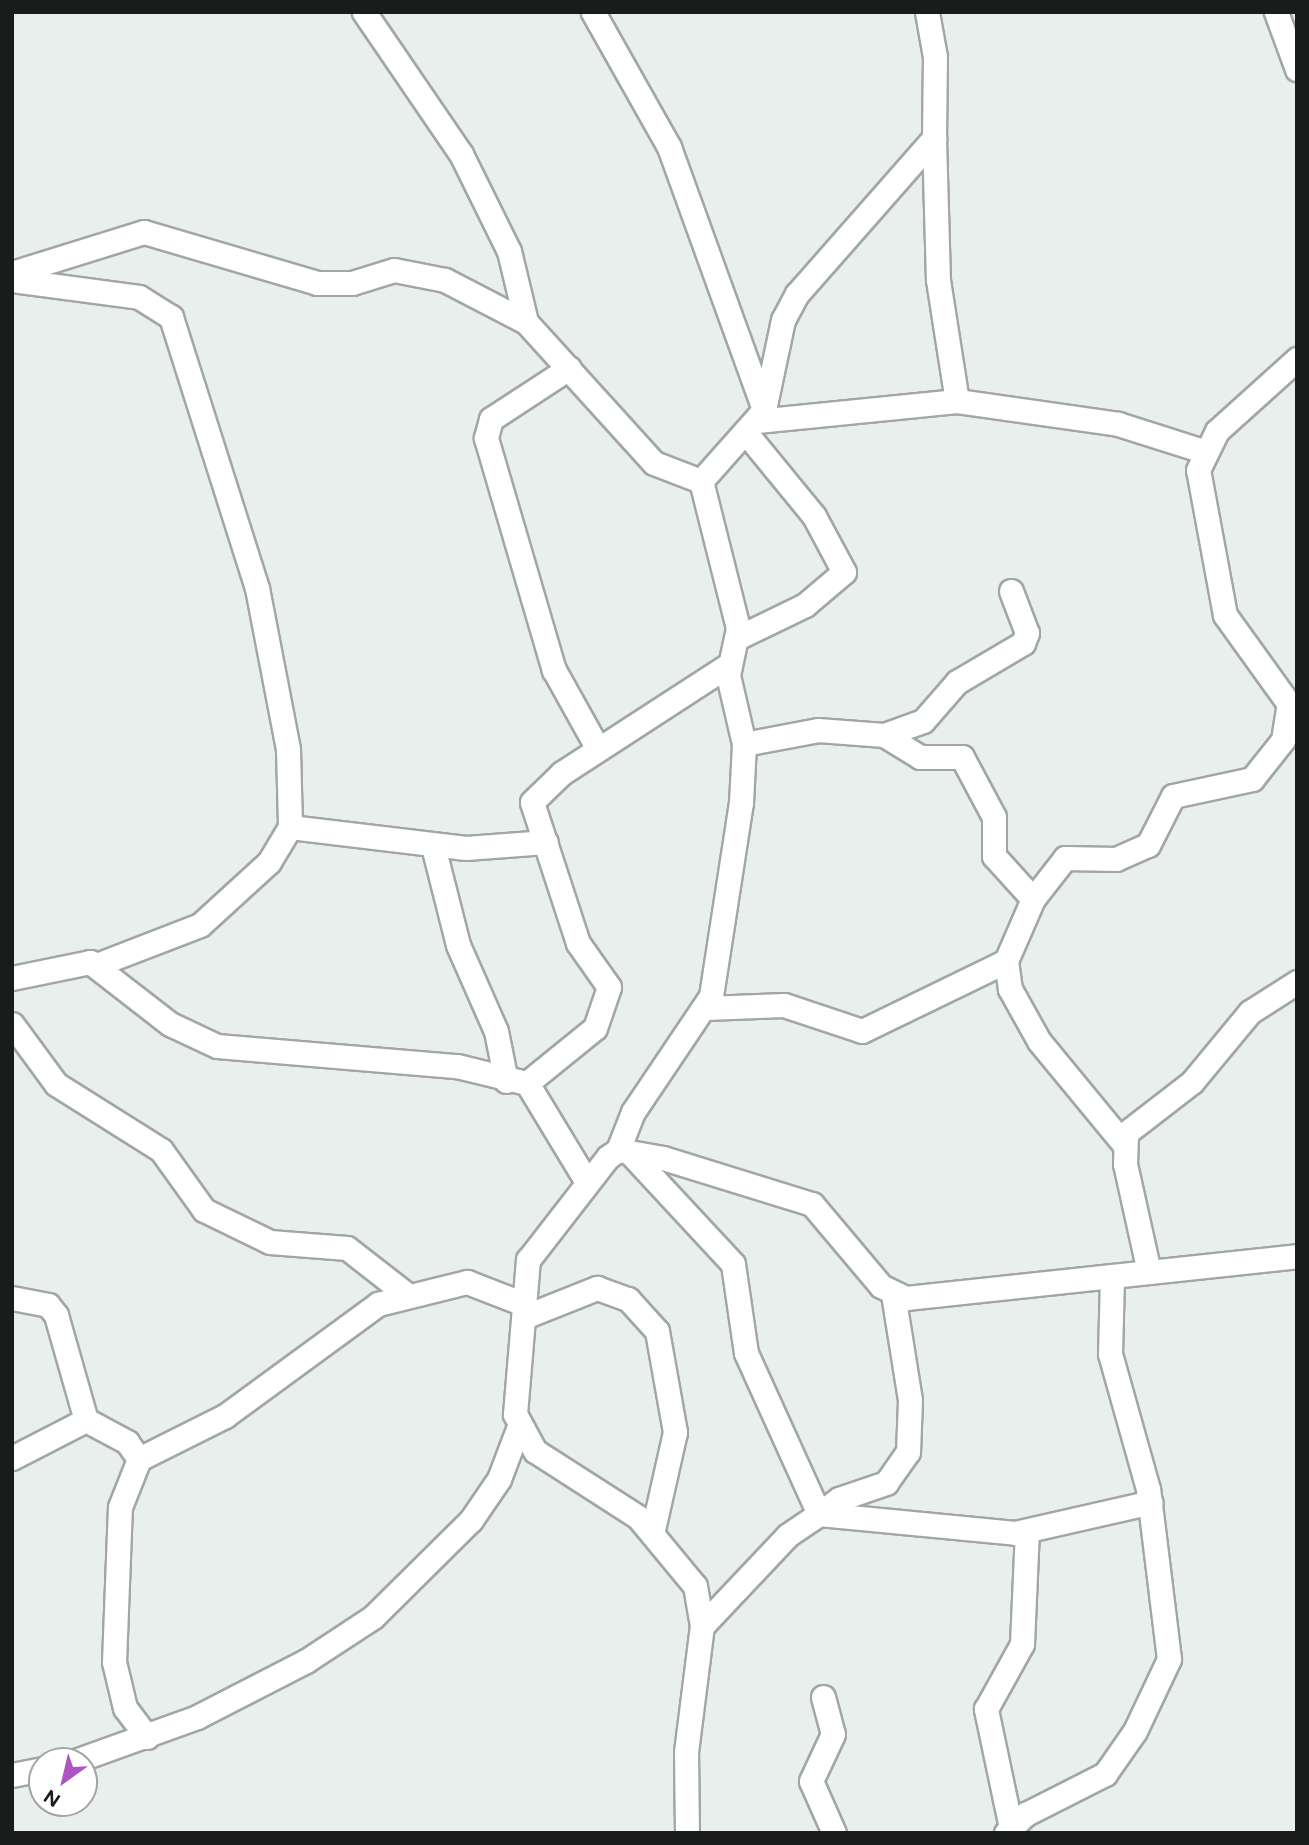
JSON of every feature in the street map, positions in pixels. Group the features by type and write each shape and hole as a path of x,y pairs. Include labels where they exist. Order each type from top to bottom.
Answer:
{"street":[{"path":"364,12 461,154 512,260 526,322"},
{"path":"593,12 668,148 755,421 814,516 844,572 805,606 737,638"},
{"path":"927,12 935,57 938,280 957,401"},
{"path":"1276,12 1297,69"},
{"path":"701,481 755,421 783,320 797,293 934,138"},
{"path":"12,273 144,232 317,283 352,283 394,270 422,273 473,290 526,322 654,463 701,481"},
{"path":"12,280 139,297 171,317 257,588 288,749 290,827 269,862 200,925 99,964 78,961 12,978"},
{"path":"1149,1272 1123,1143 1039,1041 1010,989 1006,961 1033,899 1065,858 1116,859 1148,845 1180,792 1252,779 1288,727 1291,717 1281,690 1225,615 1200,499 1203,451 1297,359"},
{"path":"569,368 491,419 486,438 546,649 598,749"},
{"path":"755,421 957,401 1118,424 1203,451"},
{"path":"98,1753 148,1737 306,1661 396,1598 489,1495 518,1429 528,1260 587,1182 623,1150 633,1112 706,1008 715,982 744,744 729,689 730,664 737,638 701,481"},
{"path":"744,744 818,730 884,735 923,721 957,682 1023,643 1025,626 1011,591"},
{"path":"99,964 170,1024 217,1046 457,1066 517,1082 581,1042 608,1001 603,975 573,932 532,802 545,786 598,749 730,664"},
{"path":"884,735 920,757 962,757 994,817 994,856 1033,899"},
{"path":"290,827 433,846 545,842"},
{"path":"433,846 458,945 517,1082 587,1182"},
{"path":"706,1008 785,1005 862,1031 1006,961"},
{"path":"1123,1143 1134,1126 1192,1082 1250,1012 1297,982"},
{"path":"12,1024 56,1084 161,1150 204,1210 270,1242 347,1248 406,1294"},
{"path":"623,1150 812,1204 894,1294 910,1400 908,1452 886,1483 839,1499 788,1535 702,1626"},
{"path":"623,1150 733,1264 746,1353 819,1514"},
{"path":"894,1294 927,1297 1297,1255"},
{"path":"1027,1531 1022,1644 986,1709 1009,1830 1104,1774 1135,1731 1166,1668 1170,1636 1151,1502 1110,1354 1112,1276"},
{"path":"148,1737 125,1708 114,1662 120,1507 139,1459 225,1416 348,1321 406,1294 467,1282 524,1311 571,1294 609,1289 639,1308 657,1331 675,1432 653,1530"},
{"path":"12,1298 48,1305 56,1315 86,1420 127,1442 139,1459"},
{"path":"12,1458 86,1420"},
{"path":"518,1429 547,1460 653,1530 695,1586 702,1626 687,1752 687,1833"},
{"path":"819,1514 1027,1531 1151,1502"},
{"path":"823,1698 833,1734 811,1781 834,1833"}]}
